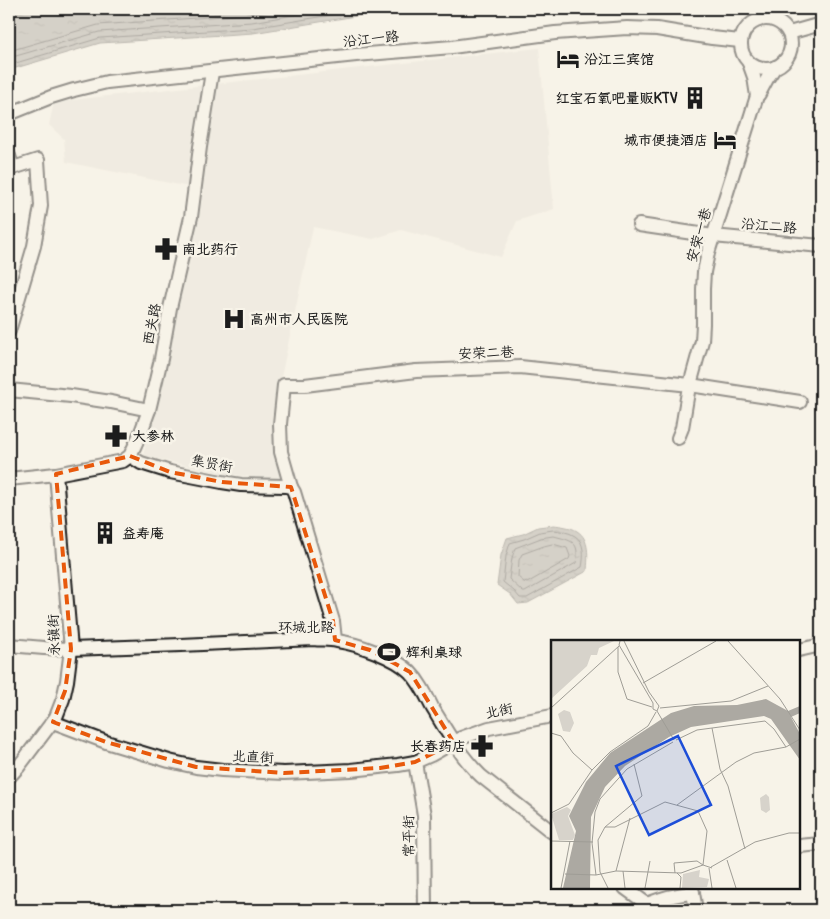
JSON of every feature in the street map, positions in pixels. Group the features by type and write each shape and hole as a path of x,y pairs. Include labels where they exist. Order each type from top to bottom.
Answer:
{"street":[{"path":"766,14 779,22 789,33 791,49 780,65 761,69 749,63 744,57 740,41 742,34 752,23 766,14"},
{"path":"789,33 821,24"},
{"name":"沿江一路","path":"9,114 66,92 107,82 347,56 452,47 556,33 628,28 657,29 740,41"},
{"path":"749,63 754,77 757,96"},
{"name":"安荣一巷","path":"678,438 702,341 702,296 708,253 757,96 775,67"},
{"name":"西关路","path":"130,456 149,410 161,359 170,308 191,217 212,72"},
{"path":"9,156 13,168 38,160 41,206 34,246 9,331"},
{"name":"沿江二路","path":"640,225 713,236 821,246"},
{"name":"安荣二巷","path":"291,487 281,452 280,424 284,385 305,385 416,371 520,367 690,385"},
{"path":"690,385 800,402"},
{"path":"9,390 71,396 149,410"},
{"path":"9,479 56,474 123,461 130,456"},
{"name":"集贤街","path":"130,456 142,463 170,472 241,485 291,487"},
{"name":"永镇街","path":"9,777 53,722 58,712 65,691 72,649 56,474"},
{"path":"291,487 333,620 335,640"},
{"name":"环城北路","path":"9,644 72,649 335,640 370,650 392,659 410,672 418,682 454,743 472,767 551,831"},
{"path":"800,650 821,645"},
{"name":"北街","path":"454,743 489,728 551,716"},
{"name":"北直街","path":"53,722 106,742 169,761 222,770 284,773 380,768 415,762 454,743"},
{"name":"常平街","path":"415,762 424,815 425,910"},
{"path":"800,846 821,844"},
{"path":"626,889 649,907 669,896 693,891 696,910"}],"highlighted area":[{"path":"130,456 170,472 222,482 291,487 333,621 335,640 370,650 410,672 454,743 415,762 380,768 284,773 196,767 106,742 53,722 65,691 71,649 56,474"}],"shaded area":[{"name":"高州市人民医院","path":"539,48 554,209 517,221 501,257 401,230 373,239 313,227 280,382 273,446 282,463 280,481 220,473 143,456 204,190 66,162 64,139 49,125 54,102"}],"water":[{"path":"9,9 398,9 253,33 100,43 9,70"},
{"path":"554,525 572,529 581,534 587,549 587,571 528,603 518,604 510,594 497,585 501,555 507,538 523,534 538,527"}],"place":[{"name":"沿江三宾馆","path":"568,59"},
{"name":"红宝石氧吧量贩KTV","path":"695,98"},
{"name":"城市便捷酒店","path":"725,140"},
{"name":"南北药行","path":"166,249"},
{"name":"高州市人民医院","path":"234,319"},
{"name":"大参林","path":"116,436"},
{"name":"益寿庵","path":"105,533"},
{"name":"辉利桌球","path":"389,652"},
{"name":"长春药店","path":"482,746"}]}
